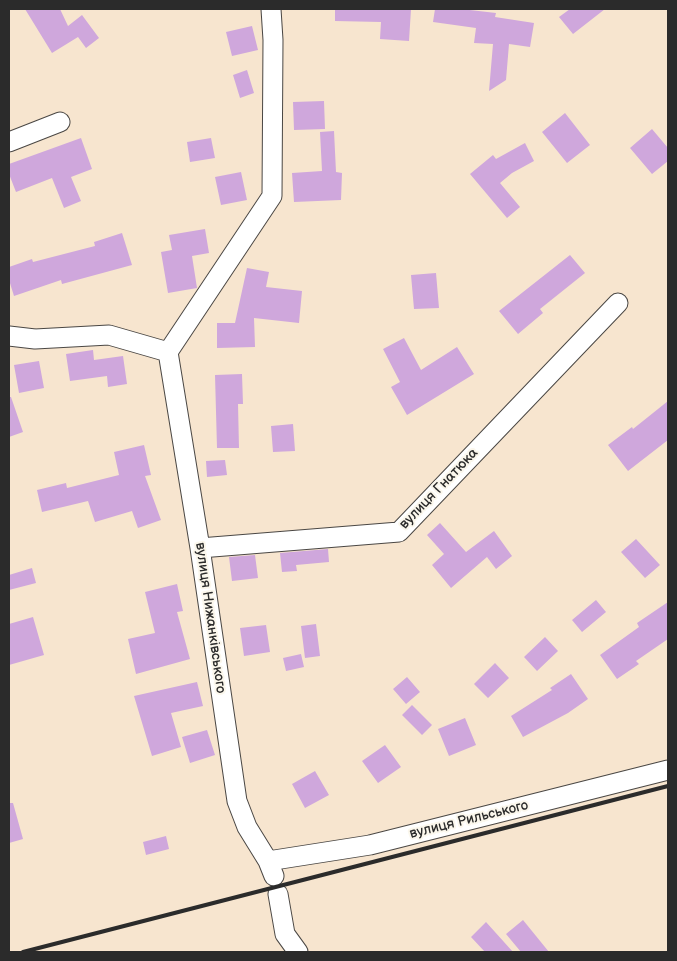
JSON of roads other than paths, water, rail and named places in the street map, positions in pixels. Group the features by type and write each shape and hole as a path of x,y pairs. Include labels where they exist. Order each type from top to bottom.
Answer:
{"street":[{"path":"9,336 35,340 109,335 168,352 272,196 273,40 271,9"},
{"path":"9,142 60,122"},
{"name":"вулиця Гнатюка","path":"200,548 398,532 618,303"},
{"name":"вулиця Нижанківського","path":"168,352 200,548 237,800 247,827 273,877"},
{"name":"вулиця Рильського","path":"273,877 370,845 668,770"},
{"path":"273,877 285,934 298,952"}],"railway":[{"path":"23,952 668,786"}]}
